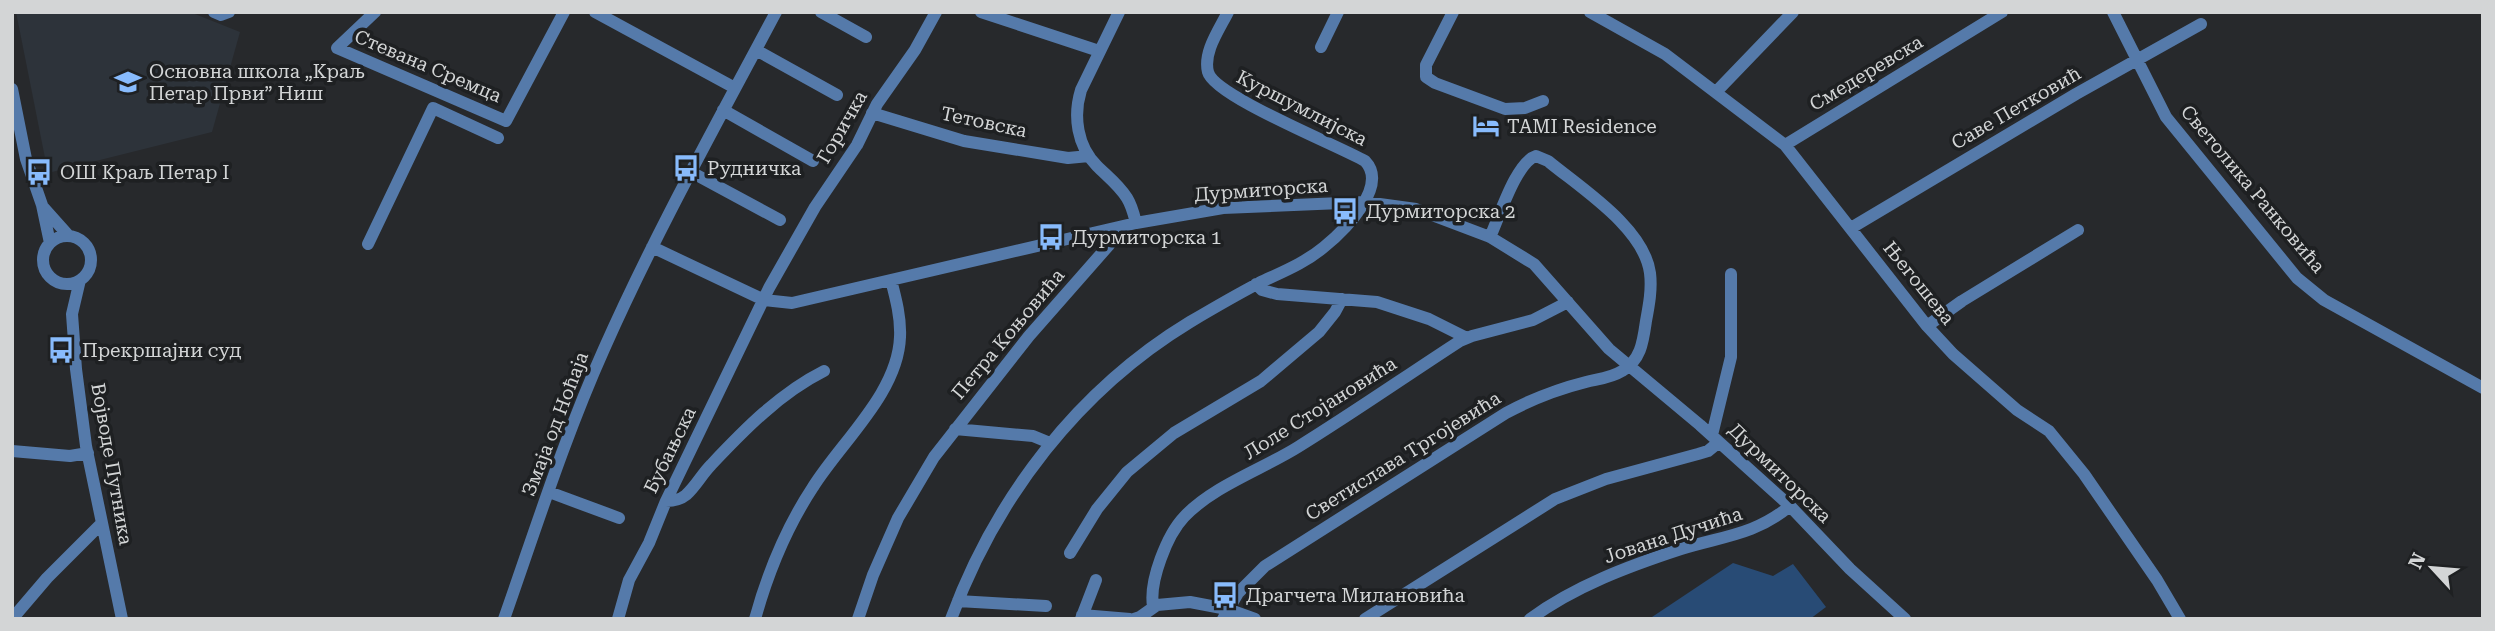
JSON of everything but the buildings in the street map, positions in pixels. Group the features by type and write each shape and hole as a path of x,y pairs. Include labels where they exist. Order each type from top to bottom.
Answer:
{"street":[{"name":"Стевана Сремца","path":"375,12 337,48 506,121 564,12"},
{"path":"595,12 735,88"},
{"path":"652,247 776,12"},
{"path":"821,12 866,37"},
{"name":"Горичка","path":"764,300 816,207 857,145 872,113 936,12"},
{"path":"981,12 1099,51"},
{"path":"1119,12 1081,90 1077,103 1079,132 1089,156 1126,197 1136,223"},
{"name":"Куршумлијска","path":"1228,12 1210,50 1207,66 1211,80 1237,99 1367,162 1374,177 1365,202"},
{"path":"1321,47 1338,12"},
{"path":"1453,12 1426,65 1426,77 1435,83 1505,108 1525,108 1543,101"},
{"name":"Његошева","path":"1590,12 1665,54 1785,145 1927,326 1953,354 2017,410 2049,431 2084,474 2157,580 2180,619"},
{"path":"1716,92 1793,12"},
{"name":"Смедеревска","path":"1785,145 2002,12"},
{"name":"Светолика Ранковића","path":"2113,12 2166,117 2297,278 2324,300 2483,388"},
{"name":"Саве Петковић","path":"1851,228 2076,94 2200,24"},
{"path":"756,50 837,95"},
{"name":"Војводе Путника","path":"12,89 26,159 42,205 50,243 44,253 44,264 49,275 58,282 72,314"},
{"path":"368,244 433,108 498,138"},
{"path":"723,110 813,161"},
{"name":"Тетовска","path":"872,113 964,141 1068,158 1089,156"},
{"path":"1490,237 1516,177 1526,162 1536,156 1548,161 1631,231 1644,253 1651,281 1641,349 1629,367"},
{"path":"691,172 780,220"},
{"path":"951,619 977,555 1000,513 1050,443 1098,391 1174,332 1256,284 1318,252 1365,202"},
{"name":"Дурмиторска","path":"652,247 764,300 780,303 802,302 1136,223 1223,208 1365,202 1416,209 1490,237 1534,264 1601,341 1790,506 1850,569 1905,619"},
{"name":"Војводе Путника","path":"42,205 68,235 78,238 90,252 90,268 80,280 72,314 76,369 88,453 121,619"},
{"name":"Петра Коњовића","path":"858,619 877,564 903,509 926,469 1029,336 1109,244 1110,230"},
{"path":"1927,326 1962,301 2078,230"},
{"path":"50,243 58,237 68,235"},
{"name":"Змаја од Ноћаја","path":"505,619 575,418 652,247"},
{"path":"1366,619 1555,499 1606,479 1708,451 1715,439 1731,357 1731,274"},
{"path":"58,282 73,283 80,280"},
{"path":"755,619 790,525 815,484 877,400 892,373 899,352 901,329 891,280"},
{"path":"1256,284 1262,290 1277,295 1342,299 1391,306 1453,329 1467,338"},
{"path":"1070,553 1097,509 1127,472 1174,433 1261,381 1319,332 1342,299"},
{"name":"Бубањска","path":"618,619 629,580 764,300"},
{"name":"Лоле Стојановића","path":"1153,606 1153,585 1169,542 1181,520 1196,506 1296,449 1467,338 1533,320 1568,302"},
{"name":"Светислава Тргојевића","path":"1225,614 1244,585 1265,566 1506,413 1540,397 1616,374 1629,367"},
{"path":"666,501 685,496 709,467 776,403 796,387 824,371"},
{"name":"Петра Коњовића","path":"955,429 1033,436 1050,443"},
{"path":"12,451 70,456 88,453"},
{"path":"549,492 619,518"},
{"name":"Јована Дучића","path":"1530,619 1585,586 1664,555 1752,530 1790,506"},
{"path":"12,619 47,578 102,524"},
{"path":"1096,580 1082,617 1132,619 1144,615 1153,606 1190,603 1225,614 1255,619"},
{"path":"958,601 1046,606"}],"shaded area":[{"name":"Основна школа „Краљ Петар Први” Ниш","path":"16,12 190,12 240,32 212,132 48,173"},
{"path":"1733,563 1773,576 1793,564 1826,607 1810,619 1649,619"}],"place":[{"name":"Основна школа „Краљ Петар Први” Ниш","path":"128,82"},
{"name":"TAMI Residence","path":"1486,126"},
{"name":"Рудничка","path":"686,168"},
{"name":"ОШ Краљ Петар I","path":"39,172"},
{"name":"Дурмиторска 2","path":"1345,211"},
{"name":"Дурмиторска 1","path":"1051,237"},
{"name":"Прекршајни суд","path":"61,350"},
{"name":"Драгчета Милановића","path":"1225,595"}]}
